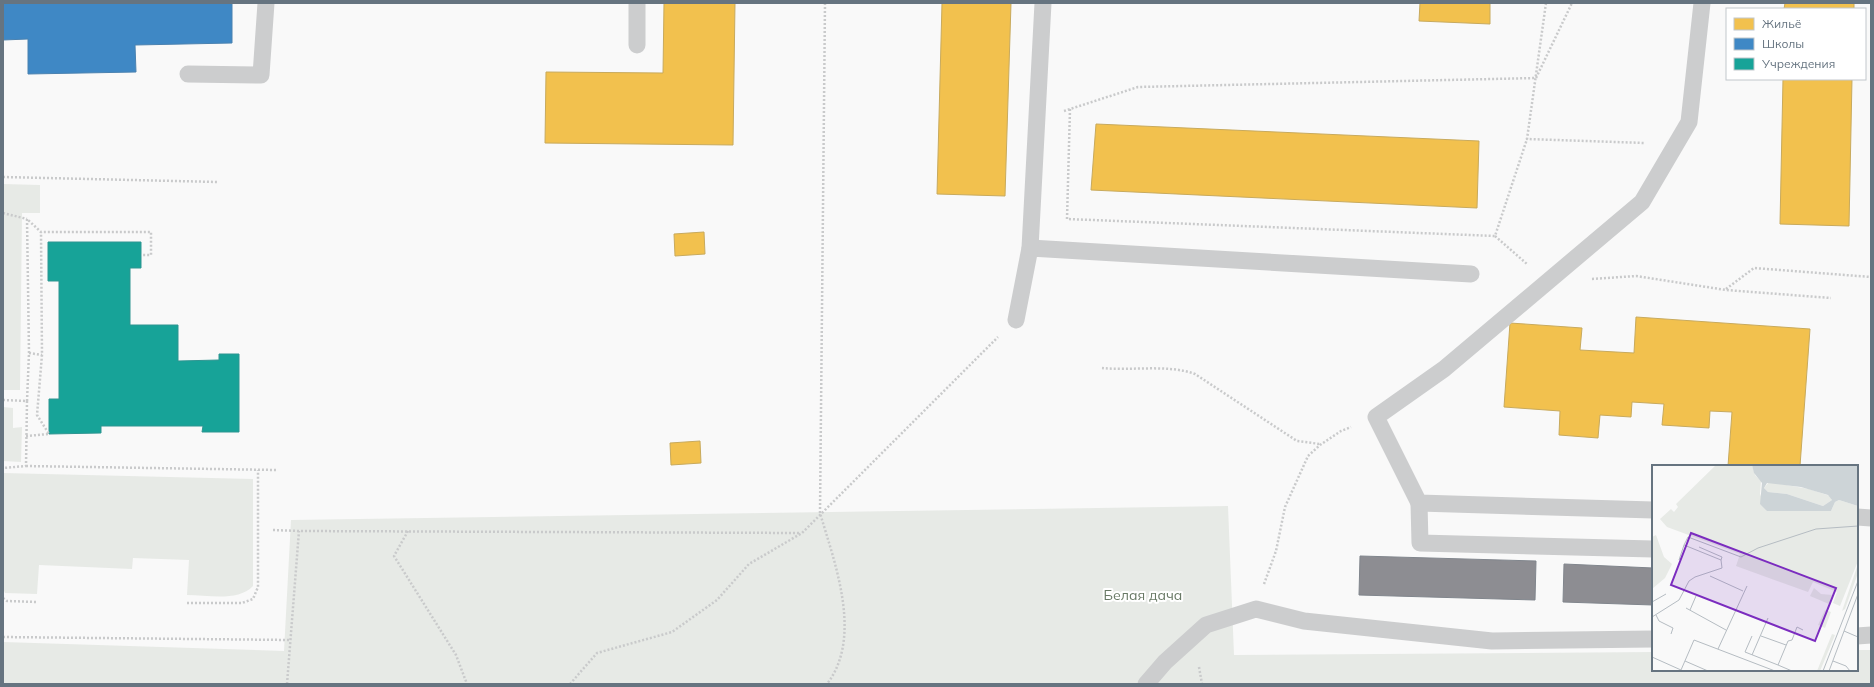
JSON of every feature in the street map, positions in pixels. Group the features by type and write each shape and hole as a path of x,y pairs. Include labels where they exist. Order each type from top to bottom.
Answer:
{"lane":[{"path":"188,74 262,75 266,3"},
{"path":"637,3 637,45"},
{"path":"1016,320 1030,248 1043,3"},
{"path":"1652,549 1420,543 1419,503 1376,417 1444,369 1642,202 1689,122 1702,3"},
{"path":"1030,248 1471,274"},
{"path":"1419,503 1652,510"},
{"path":"1858,517 1871,518"},
{"path":"1146,684 1165,662 1206,625 1256,608 1304,621 1492,641 1652,639"},
{"path":"1858,636 1871,635"}],"path":[{"path":"825,3 820,513 840,584 844,626 844,648 835,671 827,684"},
{"path":"1495,236 1527,139 1546,3"},
{"path":"1536,78 1572,3"},
{"path":"1037,120 1138,87 1536,78"},
{"path":"1070,109 1067,219 1495,236 1523,260"},
{"path":"1527,139 1677,144"},
{"path":"3,177 218,182"},
{"path":"3,213 27,219 41,232 151,232 151,255 141,255"},
{"path":"26,466 29,352 27,219"},
{"path":"26,436 49,434 37,416 42,355 41,232"},
{"path":"1726,290 1754,268 1871,277"},
{"path":"1548,282 1636,276 1726,290 1831,298"},
{"path":"570,684 596,653 672,632 717,600 749,564 802,533 820,513 1016,320"},
{"path":"29,352 42,355"},
{"path":"1102,368 1120,370 1184,370 1195,374 1297,441 1320,444"},
{"path":"3,400 27,401"},
{"path":"1256,608 1276,551 1285,507 1308,456 1320,444 1341,431 1376,417"},
{"path":"3,468 26,466 277,470"},
{"path":"187,603 242,603 253,599 258,587 258,470"},
{"path":"273,530 802,533"},
{"path":"287,684 299,531"},
{"path":"408,531 394,556 456,655 467,684"},
{"path":"3,598 7,601 37,602"},
{"path":"3,637 290,640"}],"green space":[{"path":"3,184 40,185 40,213 22,213 20,390 3,390"},
{"path":"3,407 13,408 13,428 22,427 21,462 3,461"},
{"path":"3,473 253,479 253,586 247,591 231,596 187,595 189,560 133,558 132,569 39,565 37,594 5,593 3,589"},
{"name":"Белая дача","path":"1228,506 1234,655 1652,652 1652,671 1858,671 1858,650 1871,650 1871,684 3,684 3,642 284,651 291,520"}],"building: Жильё":[{"path":"664,3 735,3 733,145 545,143 546,72 663,73"},
{"path":"942,3 1011,3 1005,196 937,194"},
{"path":"1420,3 1490,3 1490,24 1419,21"},
{"path":"1785,3 1854,3 1854,8 1784,8"},
{"path":"1783,80 1852,80 1849,226 1780,224"},
{"path":"1096,124 1479,141 1477,208 1091,190"},
{"path":"704,232 705,254 675,256 674,234"},
{"path":"1636,317 1810,329 1800,465 1728,465 1732,412 1710,411 1709,428 1662,425 1664,404 1632,402 1631,417 1600,415 1598,438 1559,435 1560,411 1504,407 1510,323 1582,328 1580,350 1634,353"},
{"path":"700,441 701,463 671,465 670,443"}],"building: Школы":[{"path":"3,3 232,3 232,43 135,45 136,72 28,74 28,39 3,40"}],"building: Учреждения":[{"path":"48,242 141,242 141,268 130,268 130,325 178,325 178,361 219,360 219,354 239,354 239,432 202,432 203,426 101,426 101,433 49,434 49,399 59,399 59,281 48,281"}],"building: Промзона":[{"path":"1360,556 1536,561 1535,600 1359,595"},
{"path":"1564,564 1652,568 1652,605 1563,602"}]}
